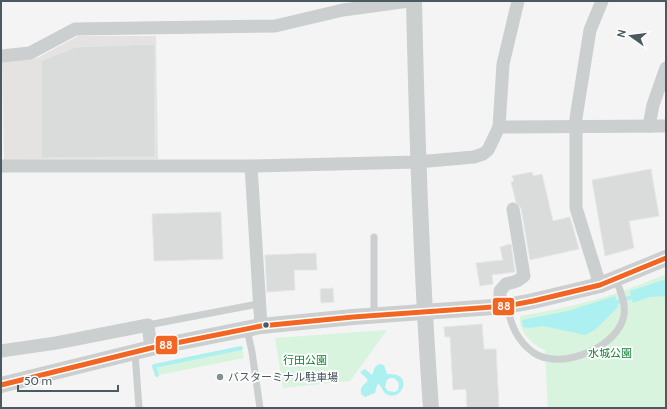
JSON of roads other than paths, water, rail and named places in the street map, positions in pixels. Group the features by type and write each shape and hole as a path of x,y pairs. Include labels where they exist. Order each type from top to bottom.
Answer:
{"street":[{"path":"1,56 30,53 76,29 275,26 343,10 409,1"},
{"path":"414,1 417,162 424,312 431,408"},
{"path":"1,166 251,166 417,162 474,157 483,154 488,150 499,127 503,64 518,1"},
{"path":"600,285 576,208 576,127 590,30 602,1"},
{"path":"650,126 653,105 666,68"},
{"path":"499,127 666,126"},
{"path":"251,166 258,304 254,328"},
{"path":"504,306 500,291 506,284 517,281 524,276 513,209"},
{"path":"2,382 151,348 254,328 374,315 504,306 600,285 618,285 666,258"},
{"path":"1,351 56,343 148,325 151,348"}],"lane":[{"path":"374,237 374,315"},
{"path":"504,306 512,327 523,344 534,353 543,357 557,359 581,355 600,348 619,331 624,316 625,307 618,285"},
{"path":"148,325 258,304"},
{"path":"254,328 252,352 260,408"},
{"path":"135,352 139,408"}],"water":[{"path":"666,279 666,296 649,297 633,303 630,291"},
{"path":"615,296 618,307 596,329 585,335 543,326 530,328 523,327 522,320 568,311"},
{"path":"379,364 384,365 387,374 396,375 401,378 403,385 399,393 391,396 386,394 379,384 377,385 375,393 365,397 361,394 362,387 368,380 360,372 365,369 372,375 375,367","holes":["394,378 399,383 398,390 395,392 388,391 385,387 387,380"]}],"waterway":[{"path":"617,302 635,296"},
{"path":"157,375 154,366 241,348"}],"place":[{"name":"バスターミナル駐車場","path":"220,377"}],"park label":[{"name":"水城公園","path":"610,353"},
{"name":"行田公園","path":"305,360"}]}
